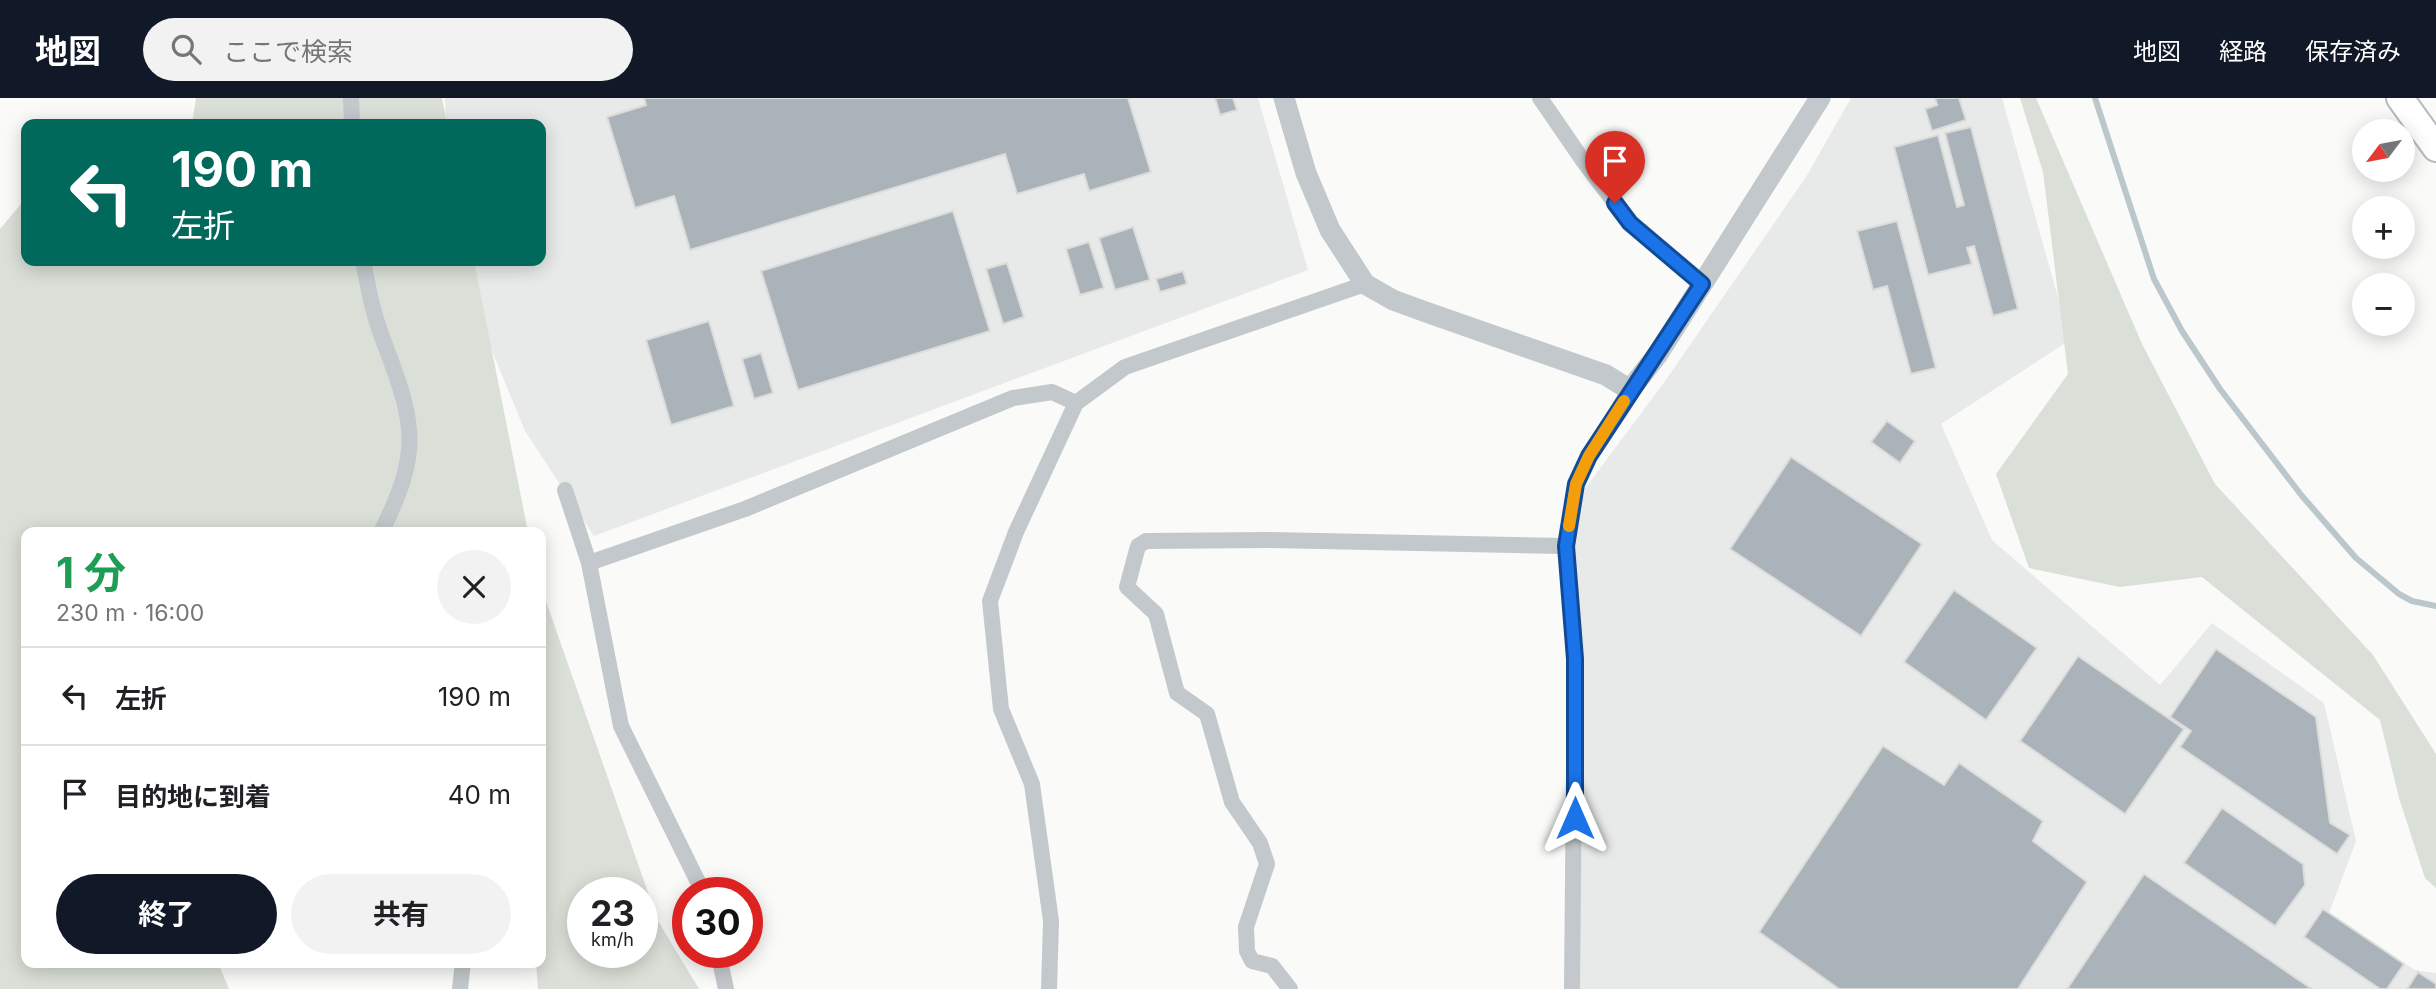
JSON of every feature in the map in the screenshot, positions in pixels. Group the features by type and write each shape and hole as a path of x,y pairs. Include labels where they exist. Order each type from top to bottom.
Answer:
{"main road":[{"path":"2400,98 2436,148"}],"street":[{"path":"351,98 352,119"},
{"path":"1284,98 1306,173 1330,230 1365,284 1393,300 1606,375 1630,390"},
{"path":"1541,98 1630,223 1702,284"},
{"path":"1572,989 1575,659 1566,546 1576,484 1589,456 1630,390 1658,354 1820,98"},
{"path":"364,266 375,317 407,412 409,430 409,450 402,482 397,500 384,527"},
{"path":"1049,989 1051,921 1032,783 1001,709 990,601 1016,532 1076,403 1125,367 1365,284"},
{"path":"589,562 745,509 1013,398 1052,391 1076,403"},
{"path":"565,490 589,562 621,726 696,877"},
{"path":"1290,989 1272,966 1252,961 1247,951 1246,928 1267,864 1260,843 1232,802 1207,713 1177,693 1156,614 1127,587 1138,547 1146,541 1268,540 1566,546"},
{"path":"460,989 462,968"},
{"path":"721,968 726,989"}],"shaded area":[{"path":"196,98 442,98 446,119 193,119"},
{"path":"445,98 1258,98 1308,270 594,536 525,431 457,266 546,266 546,119 446,119"},
{"path":"1851,98 2002,98 2070,340 1941,424 1992,540 2160,685 2212,623 2324,703 2356,841 2329,913 2415,970 2436,973 2436,989 1571,989 1574,503 1663,384 1806,177"},
{"path":"2020,98 2036,98 2142,344 2215,484 2373,655 2436,754 2436,888 2425,878 2399,798 2380,720 2202,577 2120,587 2029,568 1996,474 2068,374 2043,172"},
{"path":"21,204 21,266 475,266 527,527 21,527 21,968 220,968 229,989 0,989 0,229"},
{"path":"546,601 643,877 567,877 567,968 658,968 658,921 672,944 672,968 686,968 699,989 538,989 536,968 546,968"}],"building":[{"path":"644,98 1128,98 1151,172 1089,191 1084,174 1017,194 1005,154 690,250 674,196 635,208 607,117 646,105"},
{"path":"1215,98 1233,98 1237,110 1220,115"},
{"path":"1935,98 1959,98 1966,120 1932,131 1925,109 1937,105"},
{"path":"1971,127 2018,309 1993,316 1974,246 1967,248 1972,264 1928,275 1894,147 1938,135 1957,207 1964,205 1945,133"},
{"path":"953,211 990,331 798,390 761,271"},
{"path":"1897,221 1936,368 1911,374 1887,286 1873,290 1857,231"},
{"path":"1133,227 1150,280 1115,290 1099,238"},
{"path":"1089,242 1104,288 1080,295 1066,249"},
{"path":"1007,263 1024,317 1003,324 986,269"},
{"path":"1183,271 1187,284 1160,292 1156,279"},
{"path":"709,321 734,406 671,425 646,340"},
{"path":"761,353 773,393 754,399 742,359"},
{"path":"1887,421 1915,441 1900,463 1871,442"},
{"path":"1791,457 1922,544 1861,636 1730,549"},
{"path":"1954,590 2037,648 1986,720 1904,662"},
{"path":"2216,649 2316,717 2330,823 2350,835 2337,854 2180,747 2191,731 2170,717"},
{"path":"2078,656 2184,729 2125,814 2020,741"},
{"path":"1883,746 1944,785 1959,763 2043,821 2033,841 2087,882 2018,989 1839,989 1759,932"},
{"path":"2222,808 2303,864 2305,885 2275,926 2184,863"},
{"path":"2144,874 2312,989 2067,989"},
{"path":"2323,909 2404,964 2387,989 2380,989 2304,937"},
{"path":"2418,972 2436,984 2436,989 2407,989"}],"waterway":[{"path":"2095,98 2154,279 2182,331 2220,389 2302,496 2356,558 2399,594 2412,601 2436,606"}],"slow traffic":[{"path":"1569,526 1576,484 1589,456 1624,401"}],"route":[{"path":"1575,818 1575,659 1566,546 1576,484 1589,456 1630,390 1658,354 1702,284 1630,223 1615,203"}]}
